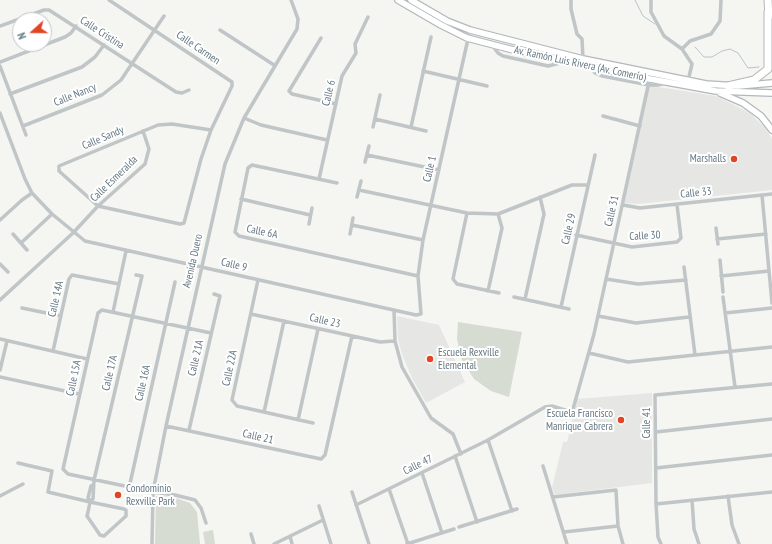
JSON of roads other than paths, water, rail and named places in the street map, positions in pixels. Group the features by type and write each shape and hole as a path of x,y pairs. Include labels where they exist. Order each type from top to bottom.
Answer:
{"highway":[{"path":"728,86 754,80 768,69 768,0"},
{"path":"768,12 772,40"}],"main road":[{"name":"Av. Ramón Luis Rivera (Av. Comerío)","path":"398,0 442,26 467,38 649,82 670,83 716,91 772,93"},
{"name":"Av. Ramón Luis Rivera (Av. Comerío)","path":"411,0 447,21 470,30 583,59 688,81 728,86 772,83"},
{"path":"716,91 743,103 761,116 772,130"}],"street":[{"name":"Calle Carmen","path":"109,0 232,82 232,86 211,130"},
{"name":"Avenida Duero","path":"152,544 153,492 166,426 225,164 244,118 298,26 298,19 291,0"},
{"path":"571,0 571,9 577,34 582,39 583,59"},
{"path":"651,0 651,12 664,36 682,49 692,64 688,81"},
{"path":"682,49 690,41 711,34 720,21 721,0"},
{"name":"Calle Cristina","path":"0,26 44,10 49,10 76,26 176,92 182,93 189,90"},
{"name":"Calle Nancy","path":"22,126 102,95 121,80 164,16"},
{"name":"Calle 6","path":"319,179 342,76 356,53 356,44 368,17"},
{"path":"0,62 65,37 71,33 76,26"},
{"path":"220,30 274,66"},
{"name":"Calle 1","path":"421,314 418,276 424,240 467,38 470,30"},
{"path":"411,127 431,37"},
{"path":"321,38 289,91 292,94 336,104"},
{"path":"10,94 82,67 95,57 104,45"},
{"path":"0,66 26,135"},
{"path":"423,71 487,86"},
{"name":"Calle 31","path":"488,440 545,407 552,406 568,410 573,409 598,316 651,73"},
{"path":"373,127 380,95"},
{"name":"Calle 9","path":"0,114 25,179 32,193 52,214 84,241 416,316 421,314"},
{"path":"603,116 640,126"},
{"path":"244,118 261,125 328,140"},
{"path":"375,119 426,130"},
{"name":"Calle Sandy","path":"98,206 60,171 59,166 158,125 172,124 211,130"},
{"path":"98,206 180,224 184,223 201,159 211,130"},
{"name":"Calle Esmeralda","path":"0,300 73,233 98,206 145,164 149,149 143,131"},
{"path":"365,162 369,146"},
{"path":"367,155 439,170"},
{"name":"Calle 29","path":"561,307 595,155"},
{"name":"Calle 6A","path":"337,183 252,165 248,168 235,232 239,236 418,276"},
{"path":"358,197 361,181"},
{"path":"359,190 467,213 498,214 572,185 588,185"},
{"path":"0,220 32,193"},
{"name":"Calle 33","path":"623,205 640,208 772,194"},
{"path":"762,195 772,303"},
{"path":"525,299 544,214 540,197"},
{"path":"241,199 310,215"},
{"name":"Calle 30","path":"576,235 638,248 677,242 681,238 677,205"},
{"path":"309,224 312,208"},
{"path":"467,213 453,279 457,284 499,293"},
{"path":"21,243 52,214"},
{"path":"488,291 502,228 498,214"},
{"path":"350,234 353,218"},
{"path":"352,225 424,240"},
{"path":"716,228 718,244"},
{"path":"13,234 27,250"},
{"path":"717,239 766,234"},
{"path":"113,312 126,251"},
{"path":"720,260 723,292"},
{"path":"0,264 8,272"},
{"path":"684,267 689,317 695,355"},
{"path":"721,276 769,271"},
{"name":"Calle 14A","path":"53,351 69,279 72,275 119,284"},
{"name":"Calle 17A","path":"90,501 88,498 91,486 93,485 142,276 136,275"},
{"path":"606,279 638,284 686,280"},
{"name":"Calle 22A","path":"258,280 232,400 237,406 313,423"},
{"name":"Calle 16A","path":"129,488 175,282"},
{"name":"Calle 21A","path":"189,430 220,296 214,294"},
{"path":"514,297 570,309"},
{"path":"723,297 735,387"},
{"path":"22,308 61,316"},
{"path":"725,313 772,308"},
{"name":"Calle 15A","path":"206,523 201,508 195,500 175,495 129,488 68,474 63,469 98,313 102,310 211,333"},
{"path":"394,310 395,341 402,367 431,418 453,434 461,454"},
{"name":"Calle 23","path":"251,314 380,342 395,341"},
{"path":"598,316 636,323 689,317"},
{"path":"264,412 284,321"},
{"path":"298,420 318,329"},
{"name":"Calle 21","path":"166,426 321,459 326,455 352,336"},
{"path":"0,339 87,359"},
{"path":"0,370 7,341"},
{"path":"589,354 628,362 772,347"},
{"path":"0,377 80,394"},
{"name":"Calle 41","path":"661,544 658,537 656,504 655,395 772,384"},
{"path":"656,432 772,420"},
{"path":"488,440 512,510"},
{"name":"Calle 47","path":"356,505 488,440"},
{"path":"455,456 477,522"},
{"path":"656,468 772,456"},
{"path":"18,463 52,471 48,492 90,501 126,510 126,516 104,536 100,535 87,516 90,501"},
{"path":"543,466 567,544"},
{"path":"422,473 442,533"},
{"path":"0,496 23,484"},
{"path":"389,489 407,544 454,529"},
{"path":"553,497 616,490 618,526 623,544"},
{"path":"352,492 369,544"},
{"path":"656,504 772,492"},
{"path":"728,496 732,525 739,544"},
{"path":"692,500 694,529 700,544"},
{"path":"319,506 331,544"},
{"path":"459,527 517,509"},
{"path":"274,544 323,520"},
{"path":"564,532 618,526"},
{"path":"251,534 254,544"},
{"path":"290,536 292,544"}],"waterway":[{"path":"635,0 643,16 655,24"},
{"path":"695,47 704,57 712,57 722,51 730,49 738,53 748,68 759,67"}],"place":[{"name":"Marshalls","path":"734,159"},
{"name":"Escuela Rexville Elemental","path":"430,359"},
{"name":"Escuela Francisco Manrique Cabrera","path":"621,420"},
{"name":"Condominio Rexville Park","path":"118,495"}]}
